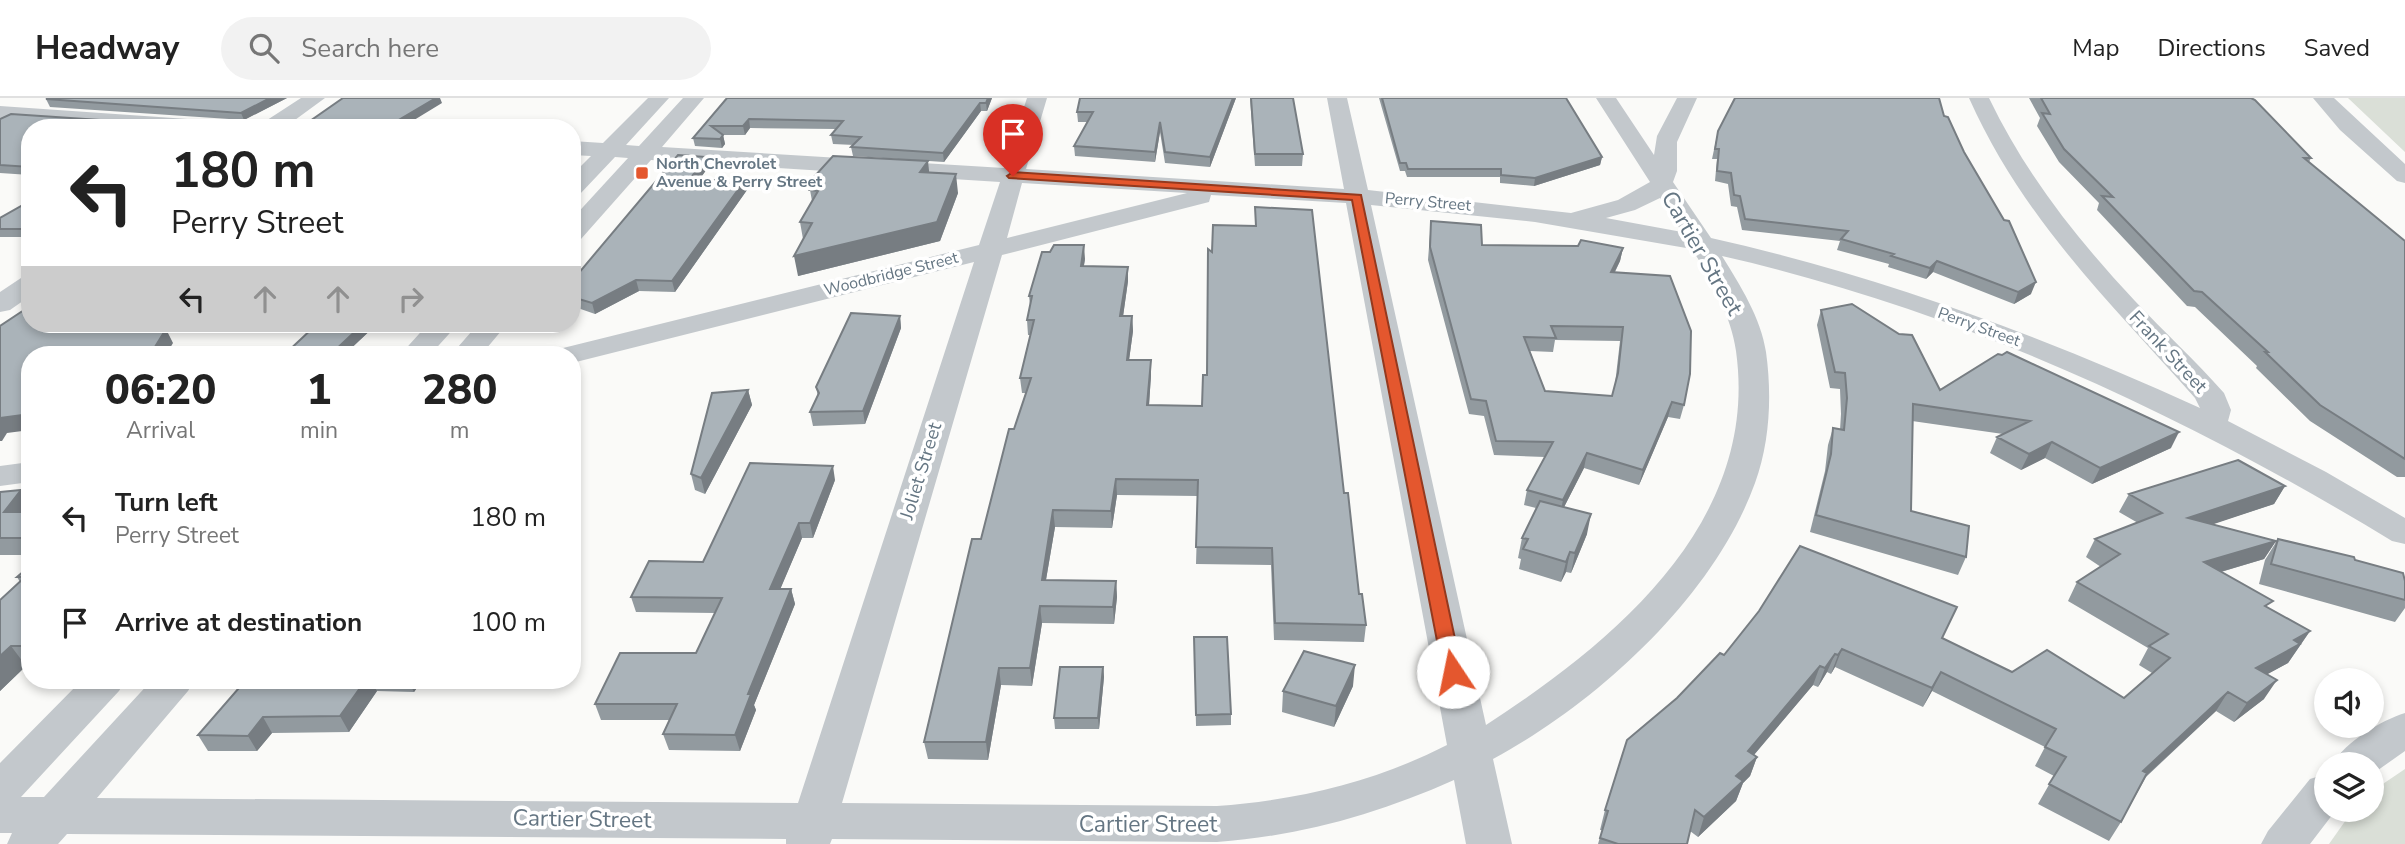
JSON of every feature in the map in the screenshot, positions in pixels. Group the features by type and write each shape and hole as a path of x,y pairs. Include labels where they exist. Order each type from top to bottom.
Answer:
{"street":[{"path":"283,119 315,98"},
{"path":"581,180 659,98"},
{"path":"581,224 694,98"},
{"name":"Joliet Street","path":"811,833 1037,98"},
{"path":"1337,98 1489,844"},
{"name":"Cartier Street","path":"0,816 42,830 811,833 1244,823 1293,815 1359,799 1423,775 1470,753 1573,688 1616,653 1677,586 1717,527 1743,467 1753,422 1755,384 1751,350 1738,312 1702,244 1606,98"},
{"path":"1563,218 1594,214 1631,202 1651,193 1662,183 1665,175 1666,143 1687,98"},
{"name":"Frank Street","path":"1979,98 2004,150 2040,202 2124,306 2213,400 2217,409 2216,416 2208,423 2314,479 2405,533"},
{"path":"2323,98 2405,176"},
{"path":"0,112 111,119"},
{"name":"Perry Street","path":"581,148 1357,197 1478,206 1563,218 1702,244 1797,267 1933,310 2087,369 2208,423"},
{"name":"Woodbridge Street","path":"581,352 1182,203 1199,198 1211,188"},
{"path":"0,304 21,290"},
{"path":"423,346 435,333"},
{"path":"473,346 485,333"},
{"path":"0,476 21,473"},
{"path":"0,791 97,689"},
{"path":"42,830 167,689"},
{"path":"2372,752 2405,729"},
{"path":"2284,844 2314,806"}],"shaded area":[{"path":"2348,98 2405,98 2405,152"},
{"path":"2405,769 2405,844 2329,844 2345,822 2384,822 2384,783"}],"building":[{"path":"270,98 241,113 46,99"},
{"path":"343,98 436,98 400,119 313,119"},
{"path":"727,98 988,98 986,103 980,103 943,153 851,147 861,137 831,135 843,121 749,119 743,126 711,126 723,135 720,139 693,138"},
{"path":"1080,98 1233,98 1210,157 1165,152 1160,122 1155,152 1074,146 1093,112 1077,112"},
{"path":"1251,98 1293,98 1303,154 1255,154"},
{"path":"1382,98 1566,98 1602,157 1535,178 1501,175 1501,169 1408,169 1406,163 1400,163"},
{"path":"1735,98 1939,98 1944,116 1948,117 1964,152 2004,220 2009,221 2036,282 2018,292 1937,261 1930,268 1891,256 1894,254 1841,239 1848,231 1745,219 1740,196 1734,195 1731,173 1717,171 1719,149 1715,149 1718,131"},
{"path":"2041,98 2251,98 2311,158 2304,158 2405,241 2405,459 2320,405 2265,352 2268,352 2202,292 2194,291 2102,196 2113,197 2064,149 2042,113 2050,114"},
{"path":"11,114 85,119 21,119 21,166 0,165 0,119"},
{"path":"678,155 707,157 689,180 745,180 672,281 636,280 592,303 581,300 581,270"},
{"path":"833,156 928,161 920,172 956,174 937,222 794,256 812,223 800,222 818,191 810,190 820,179 813,178"},
{"path":"21,206 21,229 0,229 0,218"},
{"path":"1255,207 1312,210 1344,493 1348,493 1359,594 1362,594 1366,625 1275,623 1272,548 1196,547 1198,480 1116,479 1111,511 1053,510 1042,580 1116,581 1113,607 1040,606 1030,668 999,668 986,742 924,742 972,539 981,539 1009,429 1014,429 1031,378 1020,378 1034,320 1027,320 1032,296 1029,296 1042,252 1050,252 1054,245 1084,245 1081,266 1128,267 1120,316 1132,316 1127,360 1151,360 1147,405 1202,406 1203,375 1207,375 1208,249 1212,252 1213,225 1256,226"},
{"path":"1431,221 1481,225 1482,245 1578,246 1581,240 1623,248 1611,272 1670,276 1691,331 1690,374 1684,405 1672,402 1643,470 1587,453 1563,500 1527,490 1553,442 1496,441 1486,401 1471,399 1430,247","holes":["1551,326 1623,327 1618,373 1612,396 1545,391 1524,337 1556,338"]},
{"path":"1852,304 1899,334 1912,335 1940,390 1998,354 2007,352 2179,432 2100,468 2052,442 2029,454 1997,437 2030,421 1913,404 1911,511 1969,526 1966,557 1816,515 1831,454 1833,428 1844,430 1847,398 1845,373 1835,372 1821,310"},
{"path":"21,312 21,333 164,333 156,346 21,346 21,415 0,418 0,326"},
{"path":"851,313 900,316 863,411 810,412 819,393 816,387"},
{"path":"307,333 353,333 340,346 294,346"},
{"path":"748,390 701,478 691,474 712,393"},
{"path":"2238,460 2285,486 2188,518 2276,541 2204,562 2273,601 2265,606 2310,631 2294,640 2300,644 2256,668 2277,680 2247,703 2228,692 2143,771 2147,773 2121,822 2049,784 2066,757 2045,747 2056,729 1941,672 1932,688 1842,649 1825,668 1820,666 1748,751 1757,757 1736,776 1743,781 1704,817 1695,810 1687,844 1618,844 1600,838 1608,811 1605,810 1627,740 1677,698 1720,653 1724,655 1759,611 1800,546 1957,607 1942,638 2012,672 2047,650 2124,698 2170,658 2149,646 2168,634 2077,582 2120,554 2095,539 2162,513 2129,494"},
{"path":"750,463 833,466 810,523 799,523 770,589 791,589 748,694 751,694 735,735 663,734 677,704 595,704 620,653 696,653 722,598 631,597 649,561 703,562"},
{"path":"21,490 4,512 21,512 21,538 0,538 0,492"},
{"path":"1540,501 1591,514 1575,553 1570,552 1566,562 1523,549 1528,539 1522,538"},
{"path":"2278,539 2354,557 2355,560 2403,573 2405,600 2271,564"},
{"path":"21,581 21,646 11,646 0,656 0,600"},
{"path":"1194,637 1227,637 1231,714 1196,715"},
{"path":"1304,651 1355,665 1336,706 1283,691"},
{"path":"1060,667 1103,667 1098,718 1054,718"},
{"path":"238,689 359,689 340,716 263,717 248,736 198,735"}],"place":[{"name":"North Chevrolet Avenue & Perry Street","path":"642,173"}],"route":[{"path":"1013,176 1357,197 1453,672"}]}
